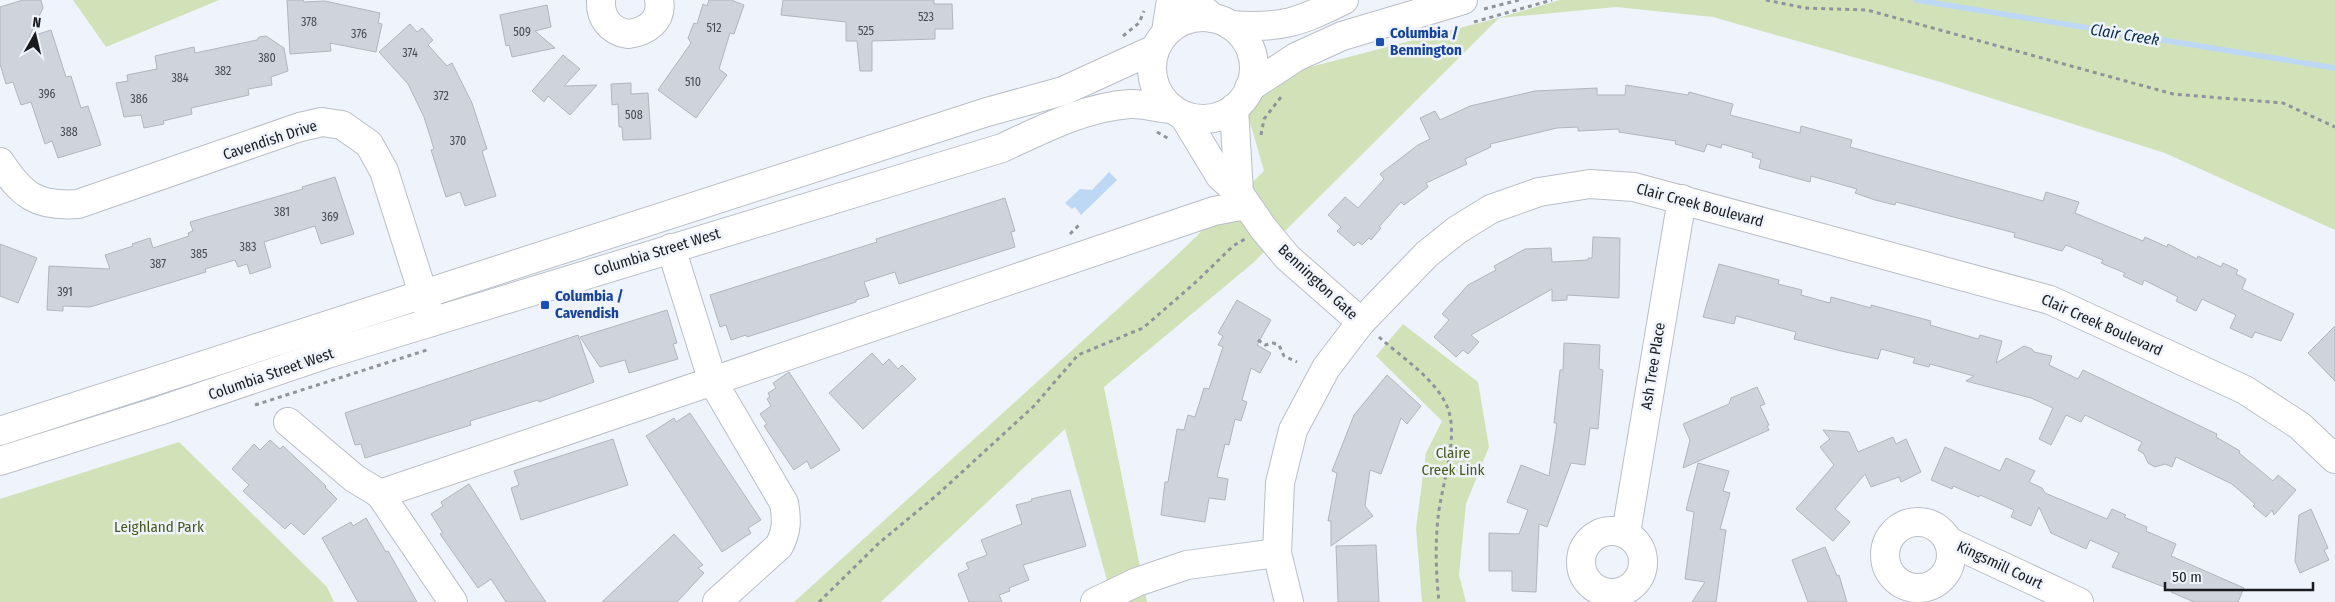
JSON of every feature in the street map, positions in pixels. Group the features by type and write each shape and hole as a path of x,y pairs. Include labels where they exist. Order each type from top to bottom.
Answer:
{"street":[{"path":"601,0 602,12 609,25 628,34 647,29 656,20 660,10 659,0"},
{"path":"380,494 1052,268 1214,211 1251,212 1242,98 1253,74 1251,54 1241,35 1192,0"},
{"path":"1161,41 1188,19 1264,28 1302,20 1344,0"},
{"path":"1158,4 1161,41 1152,66 1154,82 1161,97 1178,112 1210,118 1223,115 1296,57 1342,36 1462,0"},
{"name":"Columbia Street West","path":"0,431 968,118 1063,91 1161,41"},
{"name":"Columbia Street West","path":"0,461 159,411 327,354 1002,148 1067,119 1111,107 1133,104 1178,112"},
{"name":"Bennington Gate","path":"1178,112 1220,176 1287,257 1369,328"},
{"name":"Cavendish Drive","path":"0,162 16,186 36,201 57,206 78,204 300,128 322,122 342,125 369,144 384,171 432,322"},
{"name":"Clair Creek Boulevard","path":"1289,602 1277,554 1280,483 1292,430 1326,368 1369,328 1427,254 1457,230 1491,209 1539,192 1590,184 1634,187 1682,199 2050,300 2245,390 2300,426 2335,459"},
{"name":"Ash Tree Place","path":"1626,533 1682,199"},
{"path":"671,248 713,382 784,503 787,520 785,534 779,546 717,602"},
{"path":"288,422 354,478 380,494 454,602"},
{"name":"Kingsmill Court","path":"1948,541 2079,602"},
{"path":"1095,602 1137,582 1188,565 1277,554"}],"path":[{"path":"1766,0 1804,8 1867,10 2173,94 2283,103 2335,127"},
{"path":"1120,38 1158,4"},
{"path":"1260,138 1264,119 1274,104 1286,92"},
{"path":"1151,130 1176,143"},
{"path":"819,602 879,543 937,495 1034,406 1078,355 1143,328 1197,281 1234,246 1251,212"},
{"path":"1369,328 1434,387 1447,405 1451,425 1451,445 1437,526 1436,546 1439,602"},
{"path":"1258,340 1265,345 1273,343 1279,345 1284,356 1298,362"}],"green space":[{"path":"73,0 219,0 106,47"},
{"path":"1560,0 2335,0 2335,230 2165,153 1937,81 1713,17 1616,7 1499,18 1253,263 1104,387 1147,602 1113,602 1065,429 881,602 794,602 1174,258 1264,171 1245,105 1264,79"},
{"name":"Claire Creek Link","path":"1403,324 1478,382 1489,447 1466,504 1459,575 1466,602 1422,602 1416,528 1426,453 1442,421 1376,356"},
{"name":"Leighland Park","path":"179,442 327,587 334,602 0,602 0,499"}],"water":[{"path":"1109,172 1117,180 1081,215 1075,207 1072,209 1065,203 1080,189 1092,190"}],"building":[{"path":"23,0 41,0 43,8 29,37 51,30 66,77 71,76 81,108 88,106 101,145 58,158 52,141 45,144 31,102 21,105 13,82 6,84 0,64 0,7"},
{"path":"287,0 303,0 304,2 325,1 380,13 378,23 382,24 376,52 330,43 331,51 290,54"},
{"path":"709,0 731,0 744,5 734,34 730,33 719,69 727,75 696,118 658,90 691,43 688,38 694,23 697,24 703,4 707,6"},
{"path":"783,0 934,0 934,4 952,4 953,29 935,29 935,39 872,41 872,71 860,71 857,41 846,41 846,22 781,15"},
{"path":"547,5 551,27 535,31 555,48 512,57 509,45 506,46 500,15"},
{"path":"410,24 417,32 422,28 433,40 428,45 447,66 452,63 472,103 487,149 482,151 496,196 465,206 460,192 446,197 431,150 434,149 424,117 408,84 379,52"},
{"path":"266,36 284,48 288,71 271,77 272,85 248,89 249,95 191,108 192,114 163,121 164,124 144,128 141,115 124,117 116,83 128,81 127,75 157,69 155,56 194,47 195,53 257,40 259,37"},
{"path":"563,55 580,69 564,86 597,85 570,115 548,96 544,102 532,91"},
{"path":"631,83 631,94 648,93 651,139 623,140 622,127 619,127 618,104 612,105 611,84"},
{"path":"1626,85 1688,95 1689,92 1733,104 1730,115 1800,133 1801,126 1852,140 1850,147 2043,201 2046,192 2079,202 2075,213 2143,241 2145,237 2167,247 2168,244 2197,259 2198,256 2221,267 2223,263 2238,270 2236,274 2246,279 2242,289 2294,314 2281,341 2255,332 2252,338 2230,328 2236,315 2202,299 2196,311 2176,301 2178,297 2144,280 2142,285 2123,276 2125,273 2101,263 2103,260 2066,245 2062,251 2014,237 2015,233 1896,202 1895,205 1875,200 1855,193 1857,189 1811,176 1810,182 1759,168 1761,160 1752,157 1753,153 1722,144 1721,148 1707,144 1704,152 1675,144 1676,141 1619,132 1619,129 1578,131 1578,127 1557,128 1490,144 1491,147 1465,159 1467,164 1426,183 1428,187 1404,205 1401,202 1379,227 1381,228 1371,240 1369,238 1362,245 1358,242 1354,246 1337,231 1341,227 1328,215 1345,197 1358,208 1384,179 1380,174 1418,145 1430,139 1420,118 1435,111 1440,120 1470,106 1535,91 1597,88 1597,95 1625,95"},
{"path":"335,177 354,234 321,244 315,226 264,242 271,267 250,274 247,264 238,267 235,260 205,269 206,272 90,307 63,306 63,311 47,310 49,266 110,269 105,255 150,238 153,248 189,236 188,233 193,231 190,222 303,189 302,187"},
{"path":"1005,198 1015,231 1011,232 1015,247 899,284 895,272 864,282 869,296 856,300 856,302 747,337 746,335 731,340 726,325 720,327 710,295 877,242 876,239"},
{"path":"1593,237 1620,238 1619,298 1567,295 1567,300 1552,301 1552,289 1471,335 1479,342 1468,354 1463,350 1456,357 1434,337 1449,320 1442,314 1468,285 1496,270 1494,266 1525,249 1551,248 1552,262 1588,260 1588,258 1592,258"},
{"path":"0,244 37,258 18,303 0,296"},
{"path":"1719,264 1779,280 1778,284 1802,290 1801,295 1830,303 1831,297 1871,308 1871,305 1931,321 1930,325 1978,339 1980,335 2002,341 1996,363 2024,346 2032,349 2034,352 2052,356 2049,365 2078,379 2083,370 2217,434 2216,437 2240,451 2239,453 2273,481 2278,475 2296,490 2274,515 2272,510 2266,517 2253,506 2255,504 2232,484 2176,457 2172,467 2165,464 2155,467 2148,463 2144,454 2138,450 2142,442 2085,415 2081,422 2066,415 2051,445 2039,439 2053,408 2031,398 1966,381 1974,376 1930,364 1929,367 1913,363 1915,358 1881,349 1878,359 1841,351 1794,339 1796,332 1736,316 1734,324 1703,317"},
{"path":"1237,300 1271,320 1257,345 1271,353 1260,373 1251,368 1242,400 1247,402 1241,421 1235,419 1229,445 1225,444 1217,477 1228,479 1225,500 1209,498 1205,522 1161,515 1165,482 1168,482 1177,429 1184,430 1188,415 1195,417 1204,388 1209,389 1223,347 1218,345 1223,336 1218,333"},
{"path":"667,310 677,343 673,344 678,359 629,373 625,360 600,367 580,337"},
{"path":"2335,326 2335,381 2308,353"},
{"path":"578,335 594,382 539,402 538,400 470,421 471,425 365,458 361,444 355,445 345,413"},
{"path":"1564,343 1600,345 1599,369 1603,370 1598,429 1590,428 1585,465 1571,463 1547,527 1539,524 1536,592 1512,591 1512,571 1489,571 1489,533 1519,534 1528,510 1507,502 1521,465 1549,476 1557,423 1554,423 1560,370 1563,370"},
{"path":"872,353 883,365 889,359 898,369 902,365 916,379 863,429 829,393"},
{"path":"789,372 840,450 811,469 807,461 794,470 764,426 767,424 760,414 771,406 767,399 770,397 768,393 776,388 773,383"},
{"path":"1387,375 1421,406 1407,424 1401,418 1381,474 1370,470 1365,506 1373,516 1331,546 1331,521 1328,521 1337,473 1332,471 1354,415"},
{"path":"1757,387 1765,404 1760,406 1769,425 1767,426 1769,430 1683,468 1690,440 1683,424 1729,404 1731,398"},
{"path":"690,413 761,520 748,528 751,533 722,552 646,436 674,418 676,422"},
{"path":"1823,430 1849,432 1858,452 1893,437 1896,444 1906,439 1921,472 1901,482 1899,477 1871,487 1865,474 1835,509 1850,522 1833,541 1796,509 1834,465 1820,447 1830,439"},
{"path":"613,439 628,485 521,520 511,488 519,485 514,471"},
{"path":"270,440 280,449 283,446 326,486 337,499 304,535 291,523 285,529 243,491 249,485 232,469 254,444 260,450"},
{"path":"1945,447 2000,471 2006,458 2035,471 2029,482 2042,488 2045,493 2107,519 2112,509 2126,515 2124,517 2147,527 2146,531 2176,544 2171,556 2244,588 2238,602 2194,602 2171,592 2172,590 2112,567 2119,553 2090,540 2086,549 2051,533 2039,507 2031,526 2011,517 2014,510 1980,495 1979,497 1953,486 1952,489 1931,480"},
{"path":"1698,463 1729,471 1723,491 1730,493 1720,529 1726,530 1716,602 1692,602 1705,582 1685,579 1694,512 1686,510"},
{"path":"469,484 546,602 506,602 491,579 478,588 440,534 443,533 431,514 443,506 441,502"},
{"path":"1070,490 1086,546 1023,565 1029,580 1009,588 1010,591 999,595 1002,602 969,602 958,574 969,569 966,563 987,555 981,540 1022,524 1016,505 1032,501 1031,499"},
{"path":"2311,509 2328,548 2324,550 2329,560 2300,573 2295,561 2299,515"},
{"path":"366,518 386,552 388,551 417,602 358,602 322,538 351,522 353,526"},
{"path":"674,534 703,565 698,568 704,573 677,602 602,602"},
{"path":"1376,545 1379,602 1338,602 1336,546"},
{"path":"1825,547 1837,576 1839,575 1847,602 1808,602 1792,560"}],"waterway":[{"name":"Clair Creek","path":"1916,0 2335,68"}],"place":[{"name":"Columbia / Bennington","path":"1380,42"},
{"name":"Columbia / Cavendish","path":"545,305"}]}
